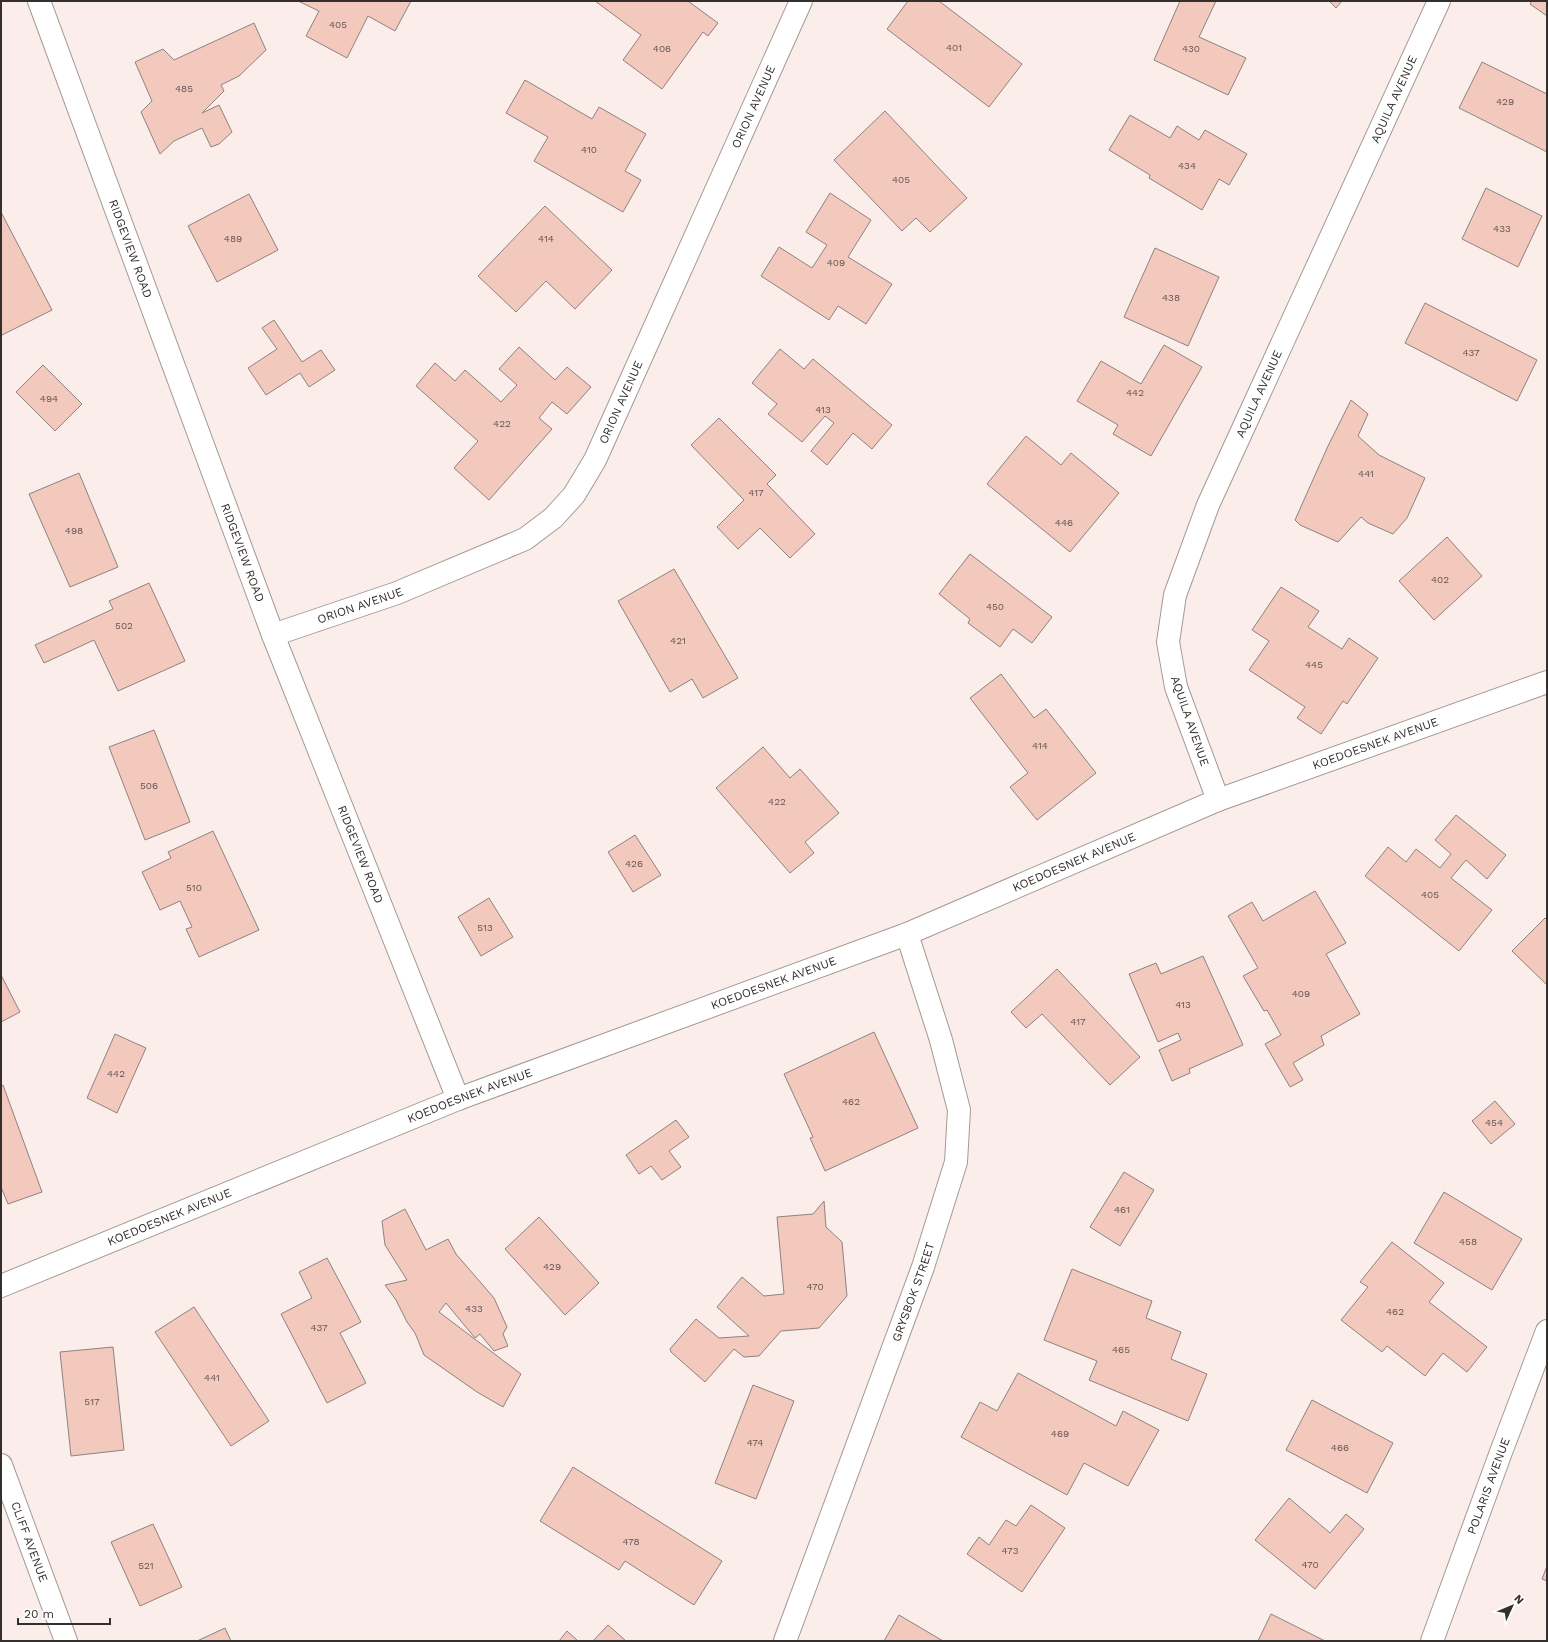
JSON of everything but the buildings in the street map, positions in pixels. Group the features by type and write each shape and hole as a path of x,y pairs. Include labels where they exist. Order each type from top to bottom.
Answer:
{"street":[{"name":"ORION AVENUE","path":"273,636 397,593 525,539 553,518 574,495 596,460 800,1"},
{"name":"AQUILA AVENUE","path":"1218,800 1176,687 1168,642 1175,595 1208,505 1439,1"},
{"name":"RIDGEVIEW ROAD","path":"45,3 273,636 458,1100"},
{"name":"KOEDOESNEK AVENUE","path":"1,1286 458,1100 907,934 1218,800 1547,682"},
{"name":"GRYSBOK STREET","path":"785,1641 923,1267 956,1162 959,1110 941,1040 907,934"},
{"name":"POLARIS AVENUE","path":"1432,1641 1500,1452 1547,1331"},
{"name":"CLIFF AVENUE","path":"1,1465 66,1641"}]}
